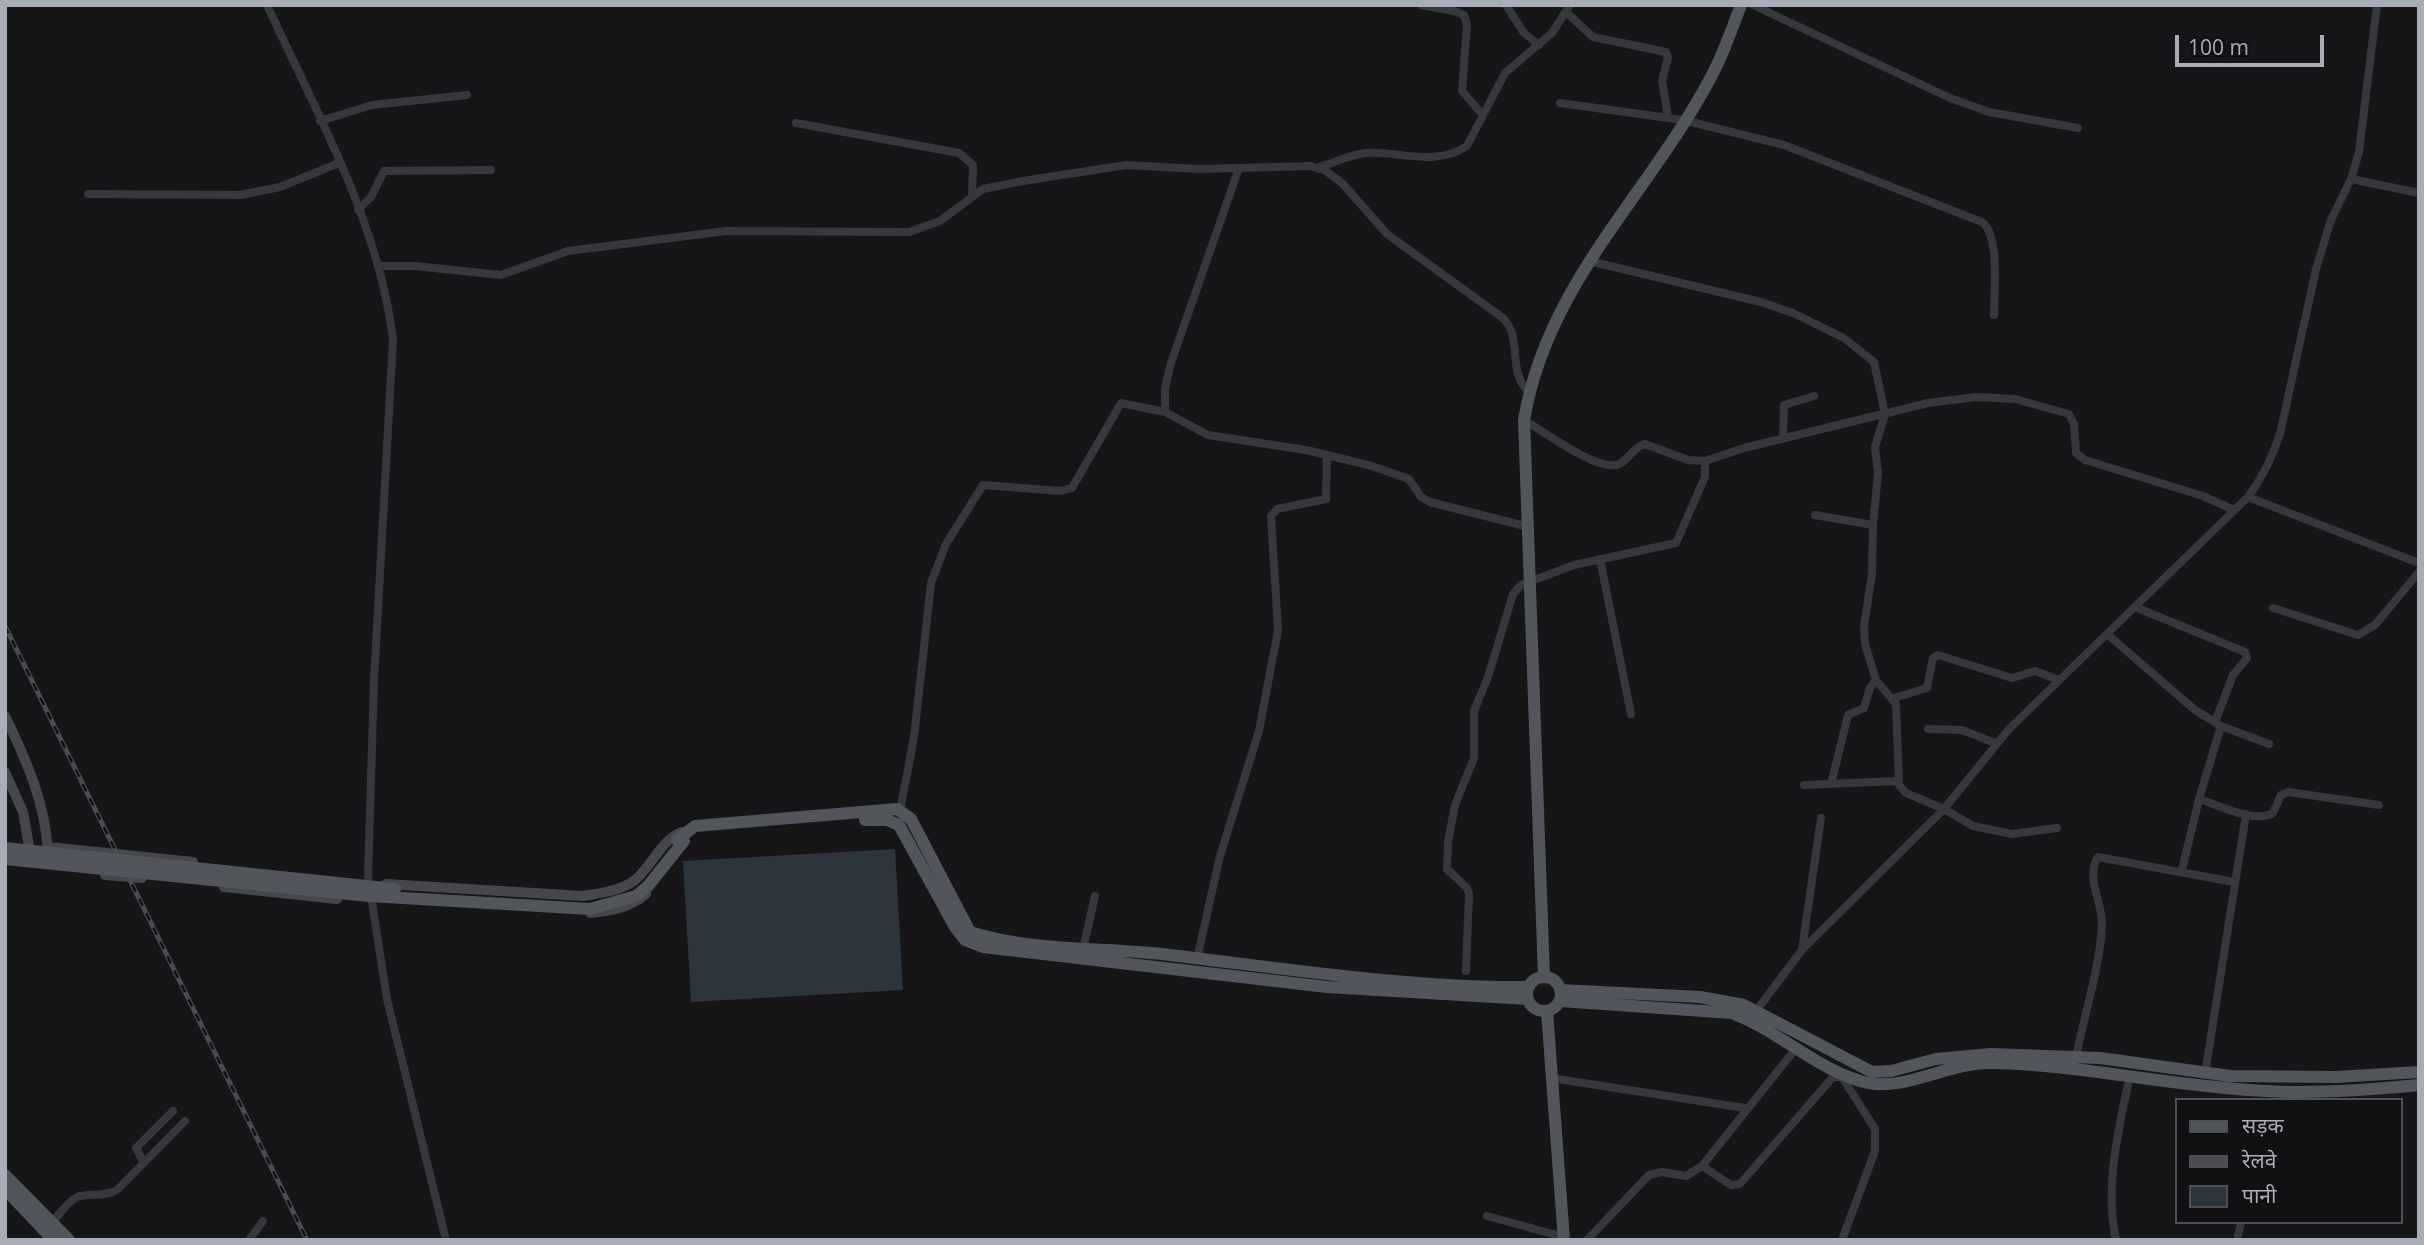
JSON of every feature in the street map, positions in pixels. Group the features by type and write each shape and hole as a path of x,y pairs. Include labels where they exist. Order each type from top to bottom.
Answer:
{"main road":[{"path":"5,861 369,896 590,909 636,896 684,838 713,831 887,820 902,829 955,927 965,940 983,947 1327,987 1529,993 1544,977 1532,581 1524,420 1529,393 1548,332 1589,261 1712,75 1741,5"},
{"path":"5,845 369,888 590,902 621,895 642,882 695,826 901,811 911,819 970,932 988,937 1083,949 1197,959 1321,975 1529,993"},
{"path":"1544,977 1556,982 1560,995"},
{"path":"1529,993 1536,1009 1547,1011"},
{"path":"1560,995 1700,997 1744,1005 1872,1072 1891,1071 1936,1059 1991,1054 2076,1057 2205,1074 2336,1076 2419,1072"},
{"path":"1560,995 1547,1011 1564,1239"},
{"path":"1560,995 1732,1013 1750,1020 1844,1074 1879,1085 1970,1063 2074,1068 2265,1096 2419,1085"},
{"path":"5,1175 69,1240"},
{"path":"5,1189 53,1240"}],"street":[{"path":"267,5 320,121 380,266 393,340 374,681 369,883 387,999 446,1240"},
{"path":"1421,5 1464,15 1467,25 1462,91 1481,113"},
{"path":"1506,5 1524,33 1539,45"},
{"path":"1754,5 1950,98 1989,112 2078,128"},
{"path":"1756,1011 1802,950 1944,808 1995,743 2248,497 2272,460 2331,220 2351,178 2364,127 2371,42 2378,5"},
{"path":"380,266 415,265 501,275 568,251 726,231 909,232 940,221 972,195 994,187 1126,165 1319,167 1368,153 1427,158 1454,153 1467,146 1481,113 1505,73 1557,28 1568,9 1593,37 1666,52 1668,58 1662,81 1668,117"},
{"path":"320,121 372,106 467,95"},
{"path":"1560,103 1668,117 1784,145 1982,222 1988,226 1993,240 1994,315"},
{"path":"796,123 959,153 973,165 972,195"},
{"path":"88,194 240,195 280,187 338,163"},
{"path":"1319,167 1343,184 1387,234 1509,325 1515,340 1517,379 1529,393"},
{"path":"1165,412 1165,388 1171,363 1239,168"},
{"path":"358,210 370,197 384,171 491,170"},
{"path":"2351,178 2419,193"},
{"path":"1589,261 1761,302 1844,338 1874,362 1885,414 1875,447 1878,473 1872,525 1872,573 1864,627 1865,644 1876,680 1894,698 1898,781 1906,793 1944,808 1965,823 2003,833 2056,828"},
{"path":"1783,439 1784,405 1814,396"},
{"path":"1524,420 1602,465 1618,464 1645,444 1688,460 1705,461 1928,403 1993,396 2057,408 2069,414 2076,453 2085,460 2203,496 2234,510"},
{"path":"901,811 914,737 931,583 946,544 979,489 992,484 1067,490 1079,480 1116,406 1124,402 1165,412 1208,435 1327,455 1372,466 1409,479 1421,497 1430,502 1529,527"},
{"path":"1197,959 1220,856 1259,731 1278,630 1271,516 1277,509 1326,499 1327,455"},
{"path":"1465,971 1469,894 1467,888 1447,869 1448,842 1455,805 1474,758 1474,712 1488,677 1513,594 1516,588 1532,581 1600,559 1676,543 1705,477 1705,461"},
{"path":"2248,497 2419,563"},
{"path":"1815,515 1872,525"},
{"path":"1600,559 1631,714"},
{"path":"2273,608 2358,635 2375,625 2419,572"},
{"path":"2134,607 2245,652 2247,658 2233,675 2218,724 2182,870"},
{"path":"2107,634 2195,710 2218,724 2269,744"},
{"path":"1894,698 1927,688 1933,658 1938,655 2012,678 2035,671 2059,680"},
{"path":"1831,784 1847,715 1864,708 1870,688 1876,680"},
{"path":"5,716 39,797 49,869"},
{"path":"1928,729 1962,730 1995,743"},
{"path":"5,772 23,812 31,845 31,866"},
{"path":"1804,785 1898,781"},
{"path":"2199,799 2246,814 2271,815 2281,795 2288,792 2379,805"},
{"path":"2205,1074 2246,814"},
{"path":"1802,950 1821,818"},
{"path":"5,845 31,845 369,883 569,895 600,893 635,880 669,839 684,838"},
{"path":"5,861 49,869 371,902 583,914 613,911 636,903 656,886 684,838"},
{"path":"2076,1057 2102,926 2095,887 2096,860 2103,856 2234,881"},
{"path":"1083,949 1096,897"},
{"path":"1587,1240 1649,1175 1662,1172 1686,1176 1702,1166 1745,1108 1797,1047"},
{"path":"2116,1240 2112,1211 2114,1164 2130,1076"},
{"path":"1702,1166 1731,1185 1740,1184 1833,1077 1842,1077 1875,1129 1877,1143 1842,1240"},
{"path":"1551,1078 1745,1108"},
{"path":"144,1163 136,1148 173,1111"},
{"path":"52,1223 73,1199 108,1195 186,1121"},
{"path":"1487,1216 1564,1239"},
{"path":"249,1240 264,1221"},
{"path":"2238,1236 2241,1224"}],"water":[{"path":"895,849 903,990 691,1002 683,861"}],"railway":[{"path":"5,626 307,1240"}]}
